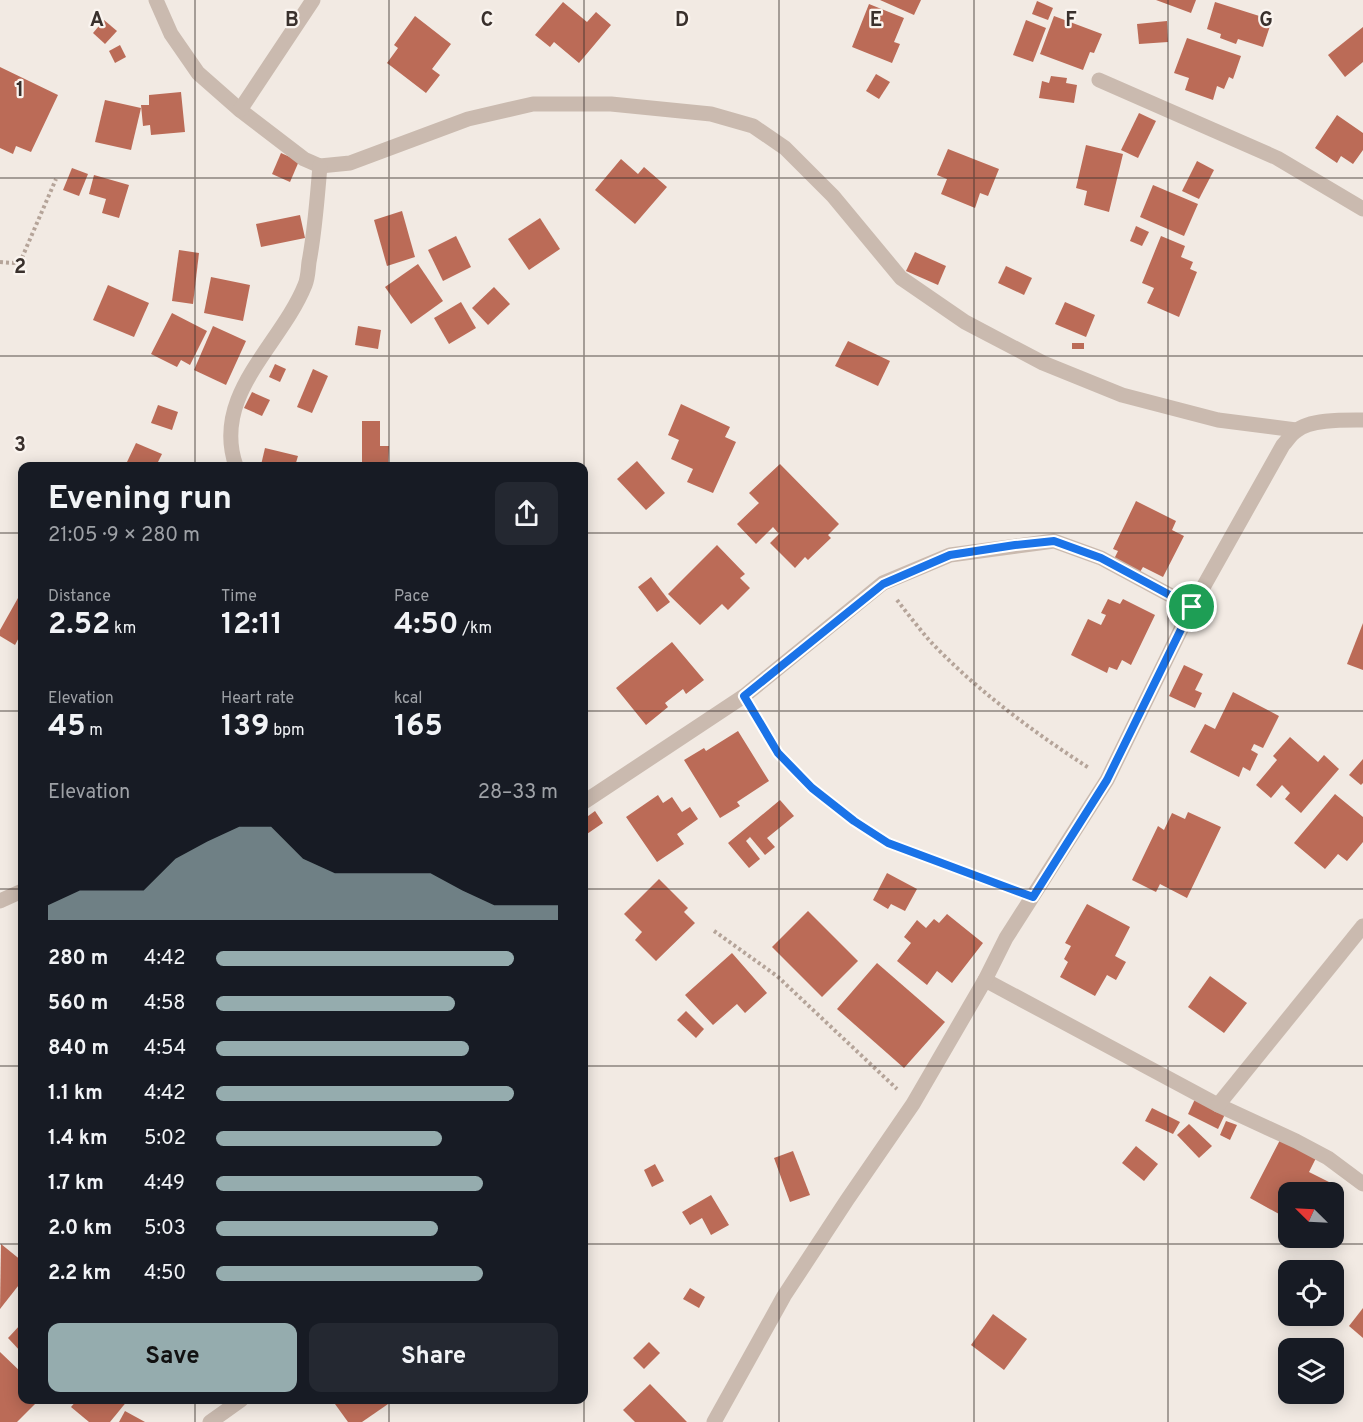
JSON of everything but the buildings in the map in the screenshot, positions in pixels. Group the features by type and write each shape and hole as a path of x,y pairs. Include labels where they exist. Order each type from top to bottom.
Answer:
{"street":[{"path":"156,0 171,34 198,73 240,110 304,159 320,166 350,163 468,120 533,104 611,104 711,114 753,126 785,148 833,196 901,278 964,322 1044,363 1122,395 1218,420 1296,430"},
{"path":"240,110 314,0"},
{"path":"1099,80 1277,158 1363,209"},
{"path":"235,462 230,435 235,404 255,366 288,320 306,283 314,239 320,166"},
{"path":"714,1422 784,1296 913,1104 985,980 1006,938 1107,780 1192,607 1283,445 1296,430 1308,425 1343,420 1363,420"},
{"path":"588,799 744,696 883,584 950,555 1054,541 1101,558 1192,607"},
{"path":"0,901 18,893"},
{"path":"1218,1104 1363,926"},
{"path":"985,980 1218,1104 1296,1140 1328,1158 1363,1184"},
{"path":"210,1422 235,1404"}],"path":[{"path":"0,262 14,263 21,260 56,179"},
{"path":"883,584 929,640 984,691 1059,749 1107,780"},
{"path":"744,696 778,753 812,788 854,821 888,843 1033,897"},
{"path":"714,931 777,976 913,1104"}],"route":[{"path":"1054,541 1101,558 1192,607 1107,780 1033,897 888,843 854,821 812,788 778,753 744,696 883,584 950,555 1054,541"}]}
